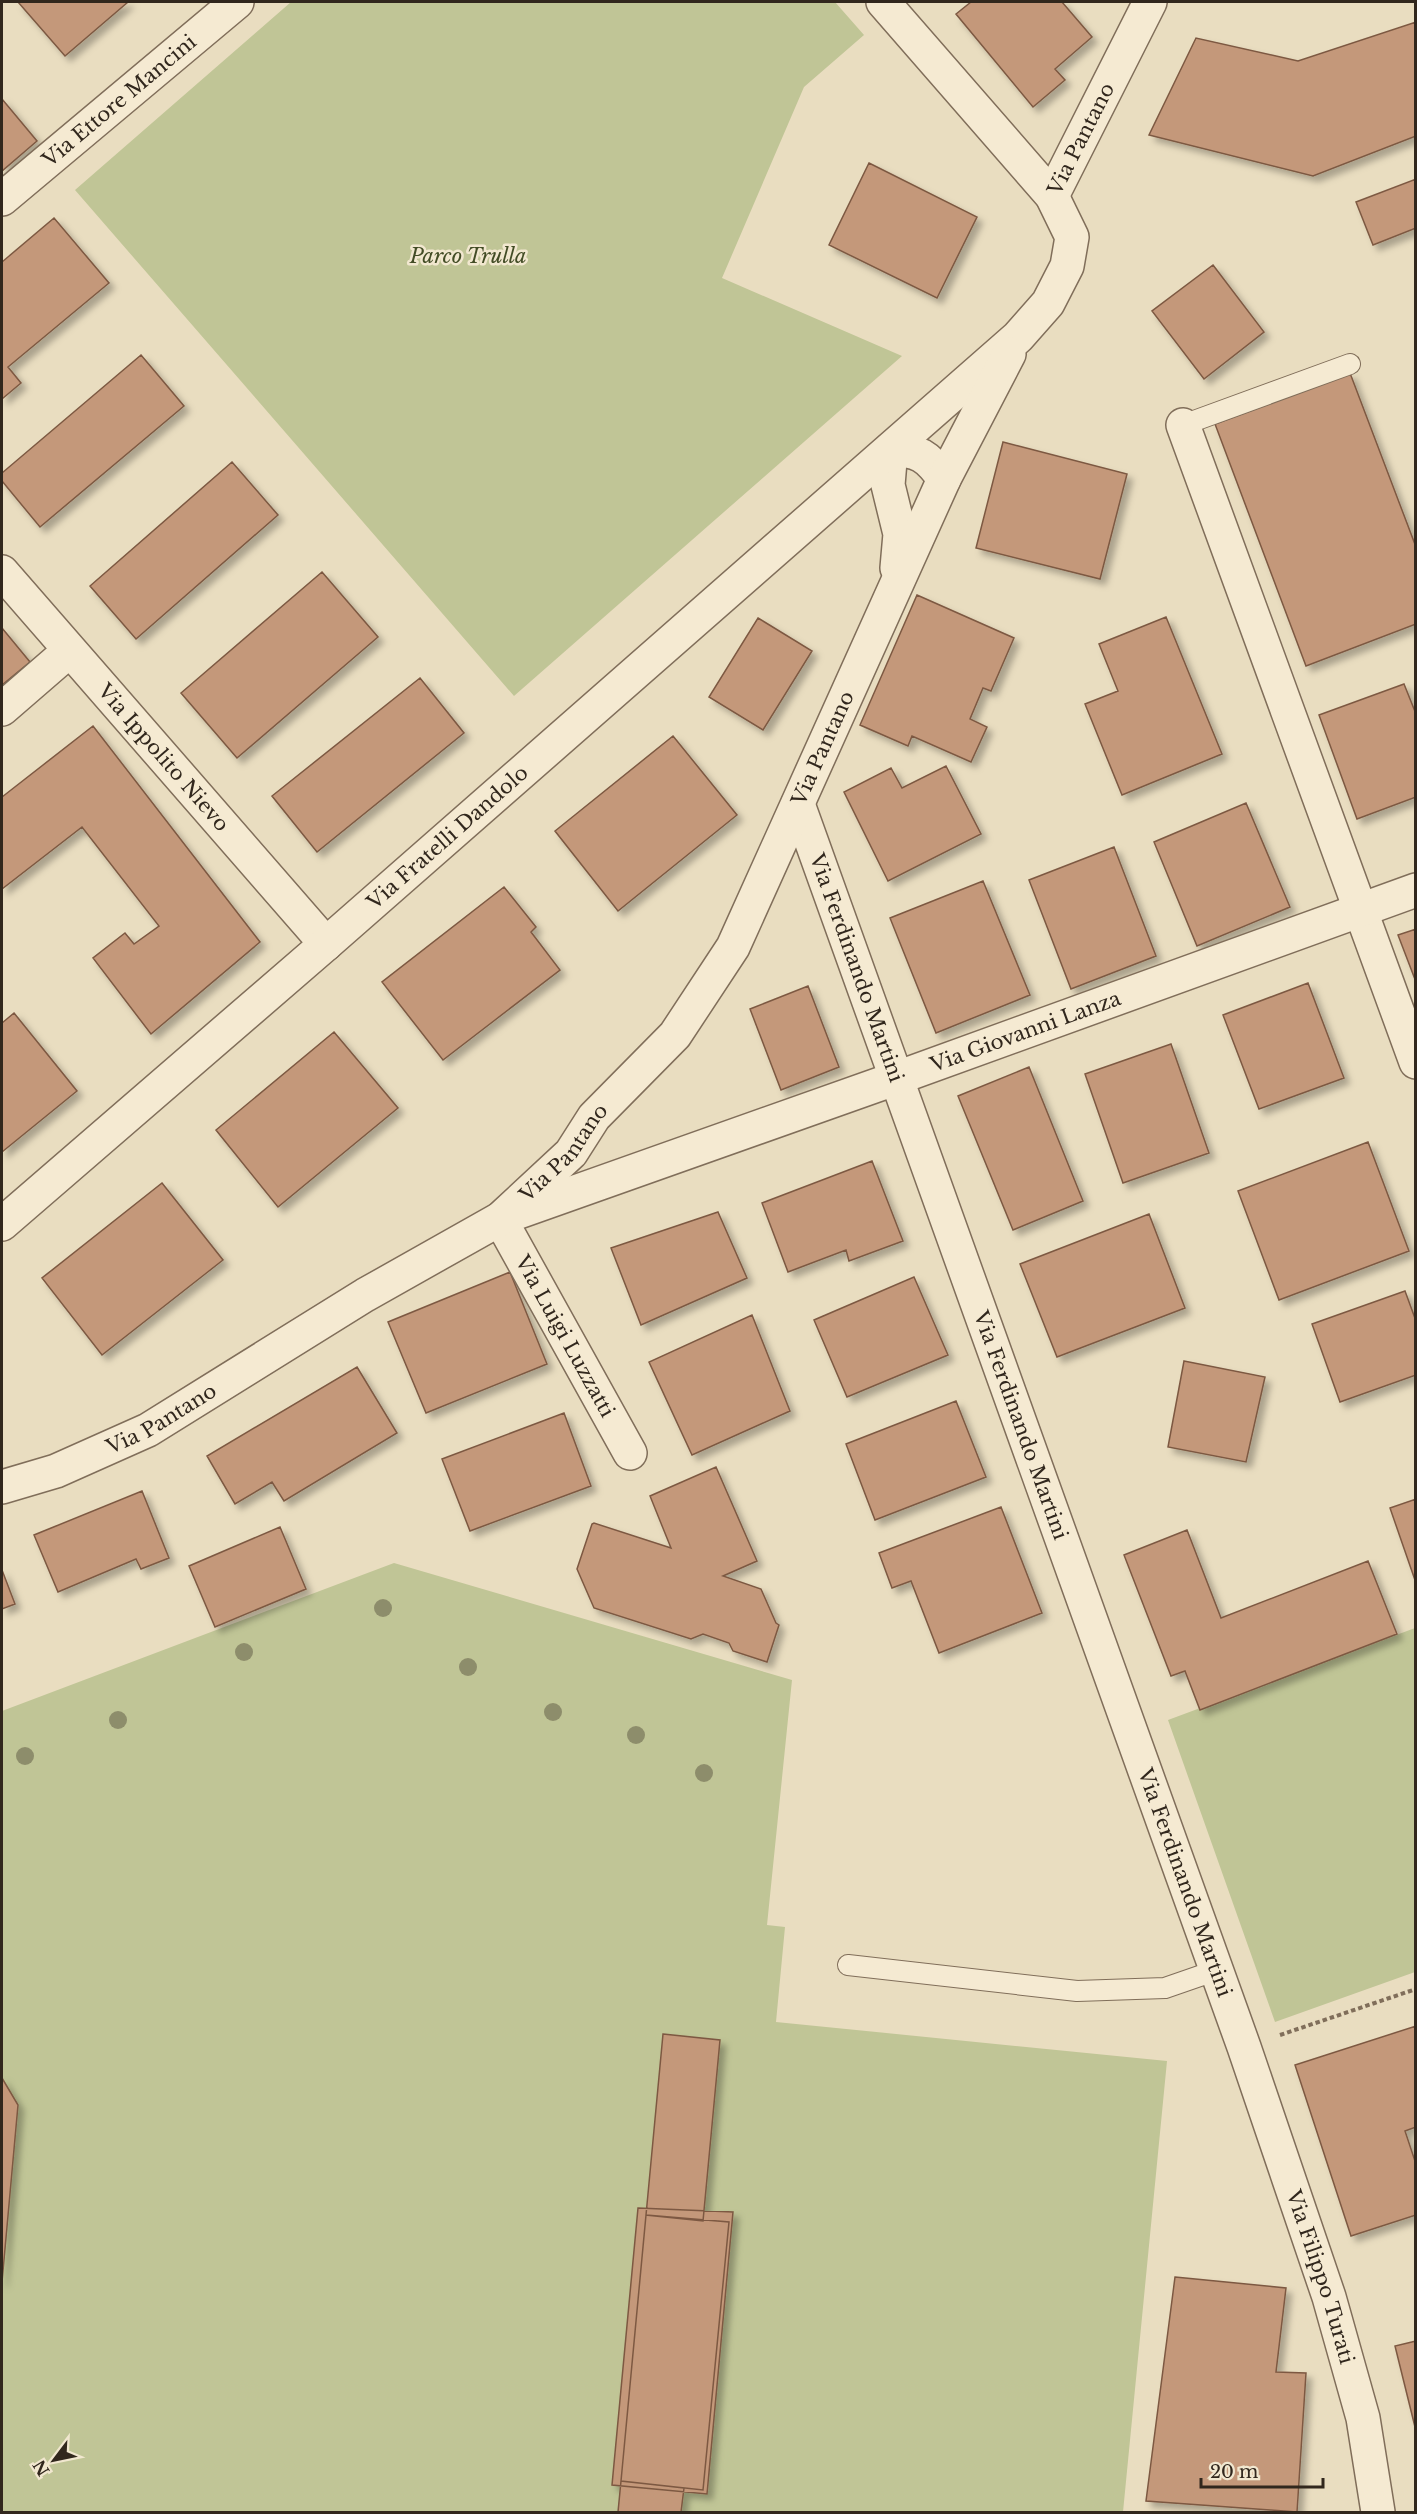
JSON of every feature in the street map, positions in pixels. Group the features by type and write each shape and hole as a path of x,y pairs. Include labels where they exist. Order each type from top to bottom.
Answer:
{"street":[{"name":"Via Ettore Mancini","path":"2,199 237,2"},
{"path":"883,2 1052,196"},
{"name":"Via Pantano","path":"895,588 900,534 888,485 891,448 1018,337 1048,303 1067,266 1072,237 1052,196 1150,2"},
{"name":"Via Pantano","path":"2,1487 56,1471 148,1430 365,1295 500,1219 571,1153 594,1117 675,1035 733,947 944,479 1018,337"},
{"path":"1183,425 1416,1062"},
{"path":"891,448 914,450 931,461 944,479"},
{"name":"Via Fratelli Dandolo","path":"2,1224 326,944 891,448"},
{"name":"Via Ippolito Nievo","path":"2,572 326,944"},
{"path":"2,709 69,651"},
{"name":"Via Ferdinando Martini","path":"798,804 1244,2047"},
{"name":"Via Giovanni Lanza","path":"500,1219 1416,890"},
{"name":"Via Luigi Luzzatti","path":"500,1219 630,1453"},
{"name":"Via Filippo Turati","path":"1244,2047 1329,2297 1363,2418 1378,2512"}],"lane":[{"path":"1183,425 1350,364"},
{"path":"848,1965 1077,1990 1165,1988 1217,1970"}],"path":[{"path":"1244,2047 1416,1989"}],"green space":[{"name":"Parco Trulla","path":"291,2 835,2 864,35 804,87 722,278 902,356 514,696 75,190"},
{"path":"394,1563 792,1680 767,1925 785,1927 776,2022 1167,2061 1123,2512 2,2512 2,1711"},
{"path":"1415,1628 1415,1972 1275,2022 1168,1720"}],"building":[{"path":"18,2 128,2 65,56"},
{"path":"971,2 1062,2 1092,37 1055,69 1065,80 1033,107 956,14"},
{"path":"1416,22 1416,136 1313,176 1149,135 1196,38 1298,61"},
{"path":"2,99 37,141 2,171"},
{"path":"869,163 977,217 937,298 829,245"},
{"path":"1416,179 1416,228 1373,245 1356,202"},
{"path":"54,218 109,283 8,367 21,383 2,399 2,262"},
{"path":"1213,265 1264,332 1204,379 1152,311"},
{"path":"141,355 184,406 40,527 2,481 2,473"},
{"path":"1350,373 1416,547 1416,624 1306,666 1215,424"},
{"path":"1003,442 1127,474 1100,579 976,548"},
{"path":"232,462 278,515 136,639 90,586"},
{"path":"322,572 378,637 237,758 181,693"},
{"path":"917,595 1014,638 991,691 983,688 970,719 987,727 971,762 912,736 908,746 860,725"},
{"path":"1166,617 1222,754 1122,795 1085,704 1118,691 1099,644"},
{"path":"758,618 812,651 763,730 709,697"},
{"path":"2,628 30,662 2,685"},
{"path":"420,678 464,733 317,852 272,796"},
{"path":"1404,684 1416,714 1416,797 1357,819 1319,715"},
{"path":"93,726 260,942 151,1034 93,958 125,933 134,944 159,926 82,827 2,889 2,797"},
{"path":"673,736 737,815 618,911 555,831"},
{"path":"946,766 981,834 888,881 844,792 891,768 902,788"},
{"path":"1246,803 1290,907 1197,946 1154,842"},
{"path":"1114,847 1156,956 1071,989 1029,880"},
{"path":"983,881 1030,995 936,1033 890,918"},
{"path":"504,887 536,927 531,932 560,970 443,1060 382,982"},
{"path":"1416,929 1416,982 1398,935"},
{"path":"1308,983 1344,1078 1259,1109 1223,1015"},
{"path":"808,986 839,1067 781,1090 750,1009"},
{"path":"14,1013 77,1091 2,1152 2,1023"},
{"path":"334,1032 398,1108 278,1207 216,1130"},
{"path":"1171,1044 1209,1153 1123,1183 1085,1074"},
{"path":"1029,1067 1083,1201 1013,1230 958,1096"},
{"path":"1368,1142 1409,1251 1279,1300 1238,1191"},
{"path":"872,1161 903,1241 849,1261 846,1250 788,1272 762,1203"},
{"path":"162,1183 223,1260 102,1355 42,1278"},
{"path":"718,1212 747,1278 641,1325 611,1248"},
{"path":"1149,1214 1185,1308 1057,1357 1020,1264"},
{"path":"510,1272 547,1364 426,1413 388,1322"},
{"path":"914,1277 948,1355 847,1397 814,1320"},
{"path":"1405,1291 1416,1321 1416,1375 1340,1402 1312,1324"},
{"path":"752,1315 790,1411 692,1455 649,1362"},
{"path":"1184,1361 1265,1377 1246,1462 1168,1447"},
{"path":"357,1367 397,1433 284,1501 272,1482 235,1504 207,1456"},
{"path":"956,1401 986,1477 875,1520 846,1444"},
{"path":"564,1413 591,1486 470,1531 442,1459"},
{"path":"716,1467 757,1561 723,1576 761,1589 779,1625 767,1662 733,1651 729,1643 703,1634 691,1639 594,1608 577,1569 594,1523 671,1548 650,1496"},
{"path":"142,1491 169,1558 141,1569 136,1559 58,1592 34,1535"},
{"path":"1416,1499 1416,1583 1390,1508"},
{"path":"1001,1507 1042,1613 939,1653 911,1581 892,1588 879,1553"},
{"path":"280,1527 306,1589 215,1627 189,1566"},
{"path":"1187,1530 1221,1618 1368,1561 1397,1634 1200,1710 1185,1671 1171,1676 1124,1555"},
{"path":"2,1570 15,1604 2,1609"},
{"path":"1416,2026 1416,2127 1405,2131 1416,2164 1416,2215 1351,2236 1295,2065"},
{"path":"663,2034 720,2040 703,2221 646,2215"},
{"path":"2,2078 18,2105 2,2282"},
{"path":"638,2208 733,2212 707,2494 612,2485"},
{"path":"646,2215 729,2222 703,2490 621,2481"},
{"path":"1175,2277 1286,2288 1276,2372 1306,2373 1297,2512 1146,2501"},
{"path":"1416,2341 1416,2431 1395,2346"},
{"path":"621,2481 684,2488 681,2512 618,2512"}]}
